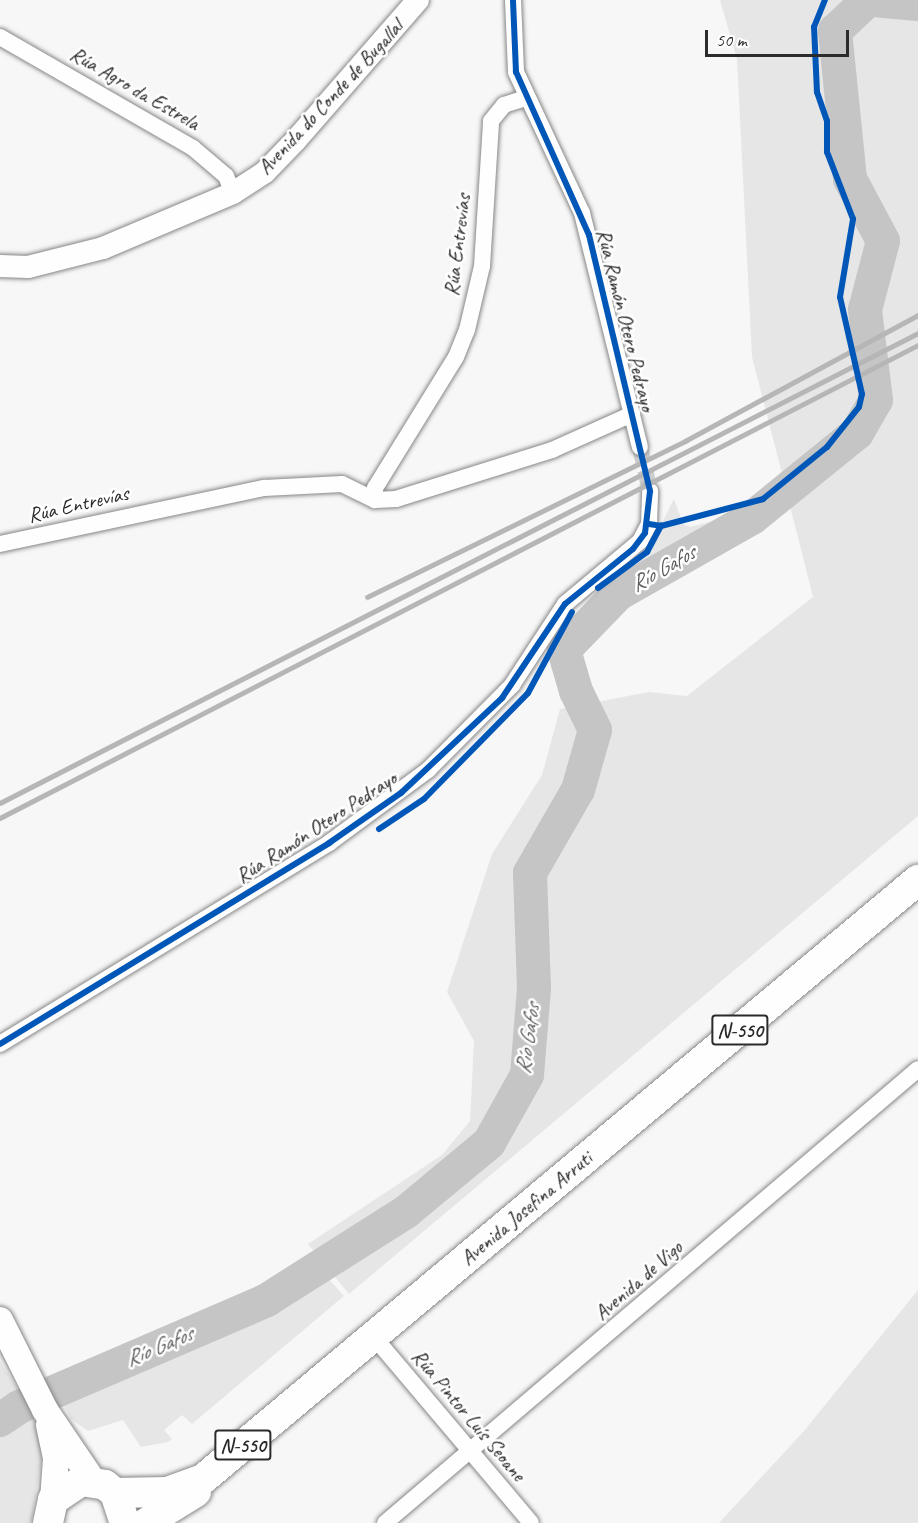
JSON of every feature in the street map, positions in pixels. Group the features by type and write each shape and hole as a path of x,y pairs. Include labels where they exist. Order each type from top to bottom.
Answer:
{"highway":[{"name":"Avenida Josefina Arruti","path":"51,1511 70,1484 167,1492 203,1479 918,880"},
{"path":"146,1523 182,1504 203,1479"},
{"path":"104,1487 125,1523"}],"main road":[{"path":"0,1320 45,1410 104,1487"},
{"path":"45,1410 56,1459 51,1511"}],"street":[{"name":"Avenida do Conde de Bugallal","path":"0,266 28,267 103,248 233,194 265,172 295,141 418,0"},
{"name":"Rúa Ramón Otero Pedrayo","path":"513,0 514,61 526,98 582,213 640,447"},
{"name":"Rúa Agro da Estrela","path":"0,37 193,148 226,176 233,194"},
{"name":"Rúa Entrevías","path":"0,544 264,488 342,484 375,500 375,488 456,357 467,330 482,266 491,121 504,105 526,98"},
{"path":"375,500 396,499 531,457 632,414"},
{"name":"Rúa Ramón Otero Pedrayo","path":"0,1044 329,843 428,770 512,685 565,604 640,541 649,524 650,491"},
{"name":"Avenida de Vigo","path":"385,1523 918,1069"},
{"name":"Rúa Pintor Luís Seoane","path":"374,1337 531,1523"}],"shaded area":[{"path":"720,0 918,0 918,816 349,1294 308,1244 442,1155 470,1121 474,1041 447,992 492,854 542,775 560,709 649,692 687,696 813,597 789,502 672,575 653,580 618,573 647,552 674,499 683,524 690,527 725,518 785,485 752,357 737,59"},
{"path":"320,1269 344,1296 192,1424 182,1415 164,1430 172,1439 168,1442 141,1447 123,1420 88,1431 71,1419 60,1397 260,1311"},
{"path":"918,1290 918,1523 719,1523 804,1431"},
{"path":"0,1361 39,1422 42,1454 31,1523 0,1523"}],"waterway":[{"name":"Río Gafos","path":"0,1420 19,1407 267,1300 407,1211 489,1143 527,1075 534,988 530,873 578,790 595,730 576,691 564,650 618,594 752,518 857,433 876,400 865,310 883,241 850,179 835,31 868,0"},
{"path":"873,0 918,4"}],"tunnel":[{"path":"640,447 650,491"}],"railway":[{"path":"367,597 685,441 918,315"},
{"path":"0,803 918,333"},
{"path":"0,818 918,345"}],"cycle path":[{"path":"0,1044 329,843 401,793 502,698 565,604 633,549 645,533 650,491 589,235 516,72 513,0"},
{"path":"649,524 661,526 763,499 827,447 859,407 862,394 840,297 853,219 827,152 827,121 817,92 814,27 825,0"},
{"path":"598,588 647,552 661,526"},
{"path":"379,829 424,799 528,693 572,612"}]}
